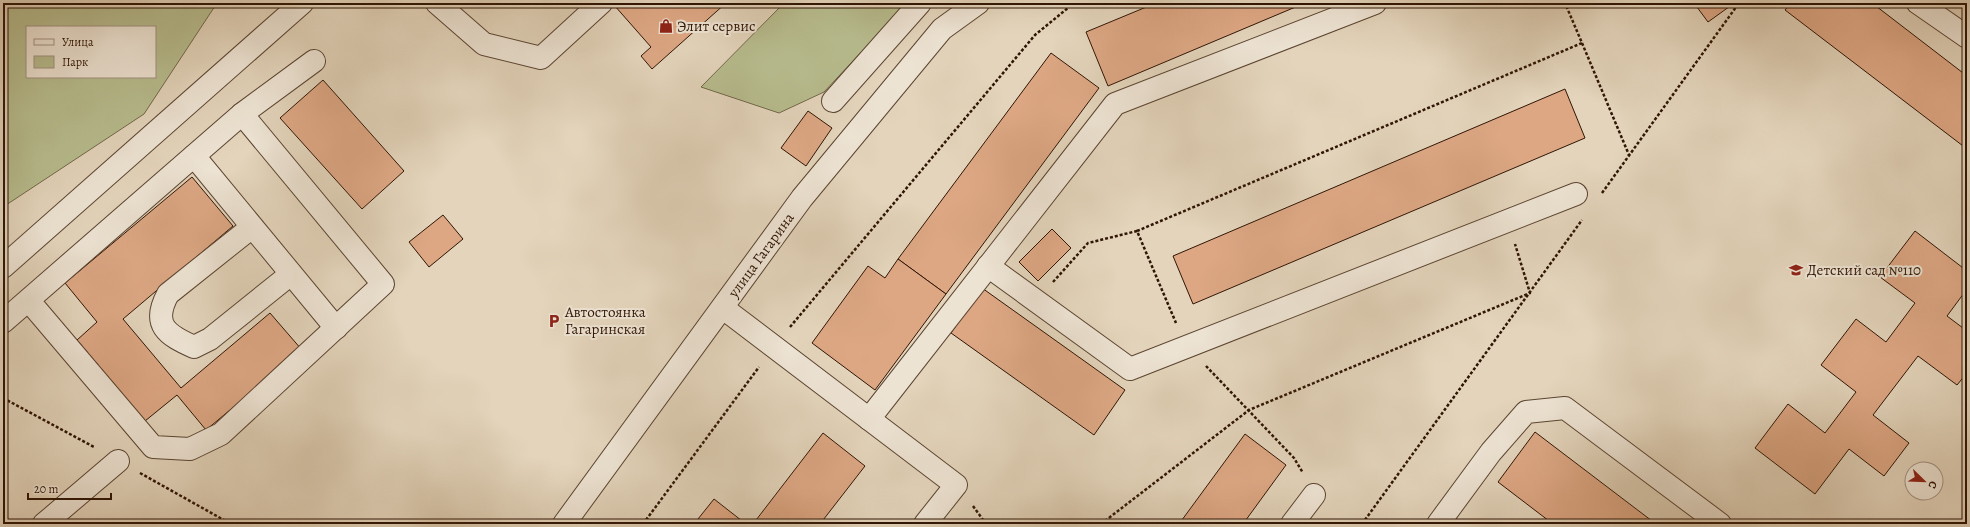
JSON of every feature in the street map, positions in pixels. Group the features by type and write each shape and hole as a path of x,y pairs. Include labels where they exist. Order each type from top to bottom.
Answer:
{"street":[{"path":"266,35 286,3"},
{"path":"3,267 302,3"},
{"path":"437,3 484,44 541,58 601,3"},
{"path":"834,101 920,3"},
{"name":"улица Гагарина","path":"564,524 802,198 942,29 978,3"},
{"path":"869,419 1115,104 1375,3"},
{"path":"1918,3 1967,36"},
{"path":"3,322 29,301 242,114 314,62"},
{"path":"29,301 153,447 190,449 221,434 383,284 242,114"},
{"path":"194,156 336,328"},
{"path":"988,266 1130,369 1576,194"},
{"path":"252,227 168,294 162,306 161,321 166,332 178,340 194,347 210,339 291,274"},
{"path":"722,308 956,485 925,524"},
{"path":"1438,524 1490,452 1526,412 1565,408 1720,524"},
{"path":"44,524 118,461"},
{"path":"1292,524 1314,495"}],"path":[{"path":"643,524 774,347 1035,35 1074,3"},
{"path":"1565,3 1629,155"},
{"path":"1597,199 1739,3"},
{"path":"1137,231 1582,43"},
{"path":"1362,524 1584,218"},
{"path":"1508,221 1530,292"},
{"path":"1101,524 1249,410 1530,292"}],"green space":[{"path":"3,3 217,3 144,114 3,207"},
{"path":"784,3 907,3 824,92 779,113 701,87"}],"building":[{"name":"Элит сервис","path":"616,3 726,3 652,69 641,56 651,47 614,5"},
{"path":"1156,3 1305,3 1108,86 1086,32"},
{"path":"1694,3 1732,3 1733,4 1708,22"},
{"path":"1791,3 1872,3 1967,76 1967,149 1785,10"},
{"path":"1051,53 1099,88 946,294 898,259"},
{"path":"323,80 404,171 362,209 280,118"},
{"path":"1565,89 1585,138 1193,304 1173,256"},
{"path":"808,111 832,128 806,166 781,148"},
{"path":"192,177 233,226 123,319 181,388 270,313 302,350 206,430 177,395 145,421 77,340 97,322 65,283"},
{"path":"443,215 463,239 429,267 409,242"},
{"path":"1052,229 1071,248 1038,281 1019,262"},
{"path":"1915,231 1967,271 1967,289 1947,316 1967,331 1967,373 1957,385 1918,356 1873,415 1909,443 1884,476 1849,449 1815,494 1755,448 1788,404 1825,433 1856,392 1821,365 1856,319 1886,342 1915,303 1880,277"},
{"path":"898,259 946,294 875,390 812,343 868,266 885,278"},
{"path":"982,288 1125,390 1094,435 951,333"},
{"path":"1535,432 1656,524 1553,524 1498,482"},
{"path":"823,433 865,466 820,524 753,524"},
{"path":"1245,434 1286,465 1243,524 1179,524"},
{"path":"714,499 746,524 694,524"}],"place":[{"name":"Элит сервис","path":"666,26"},
{"name":"Детский сад №110","path":"1796,270"},
{"name":"Автостоянка Гагаринская","path":"554,321"}]}
